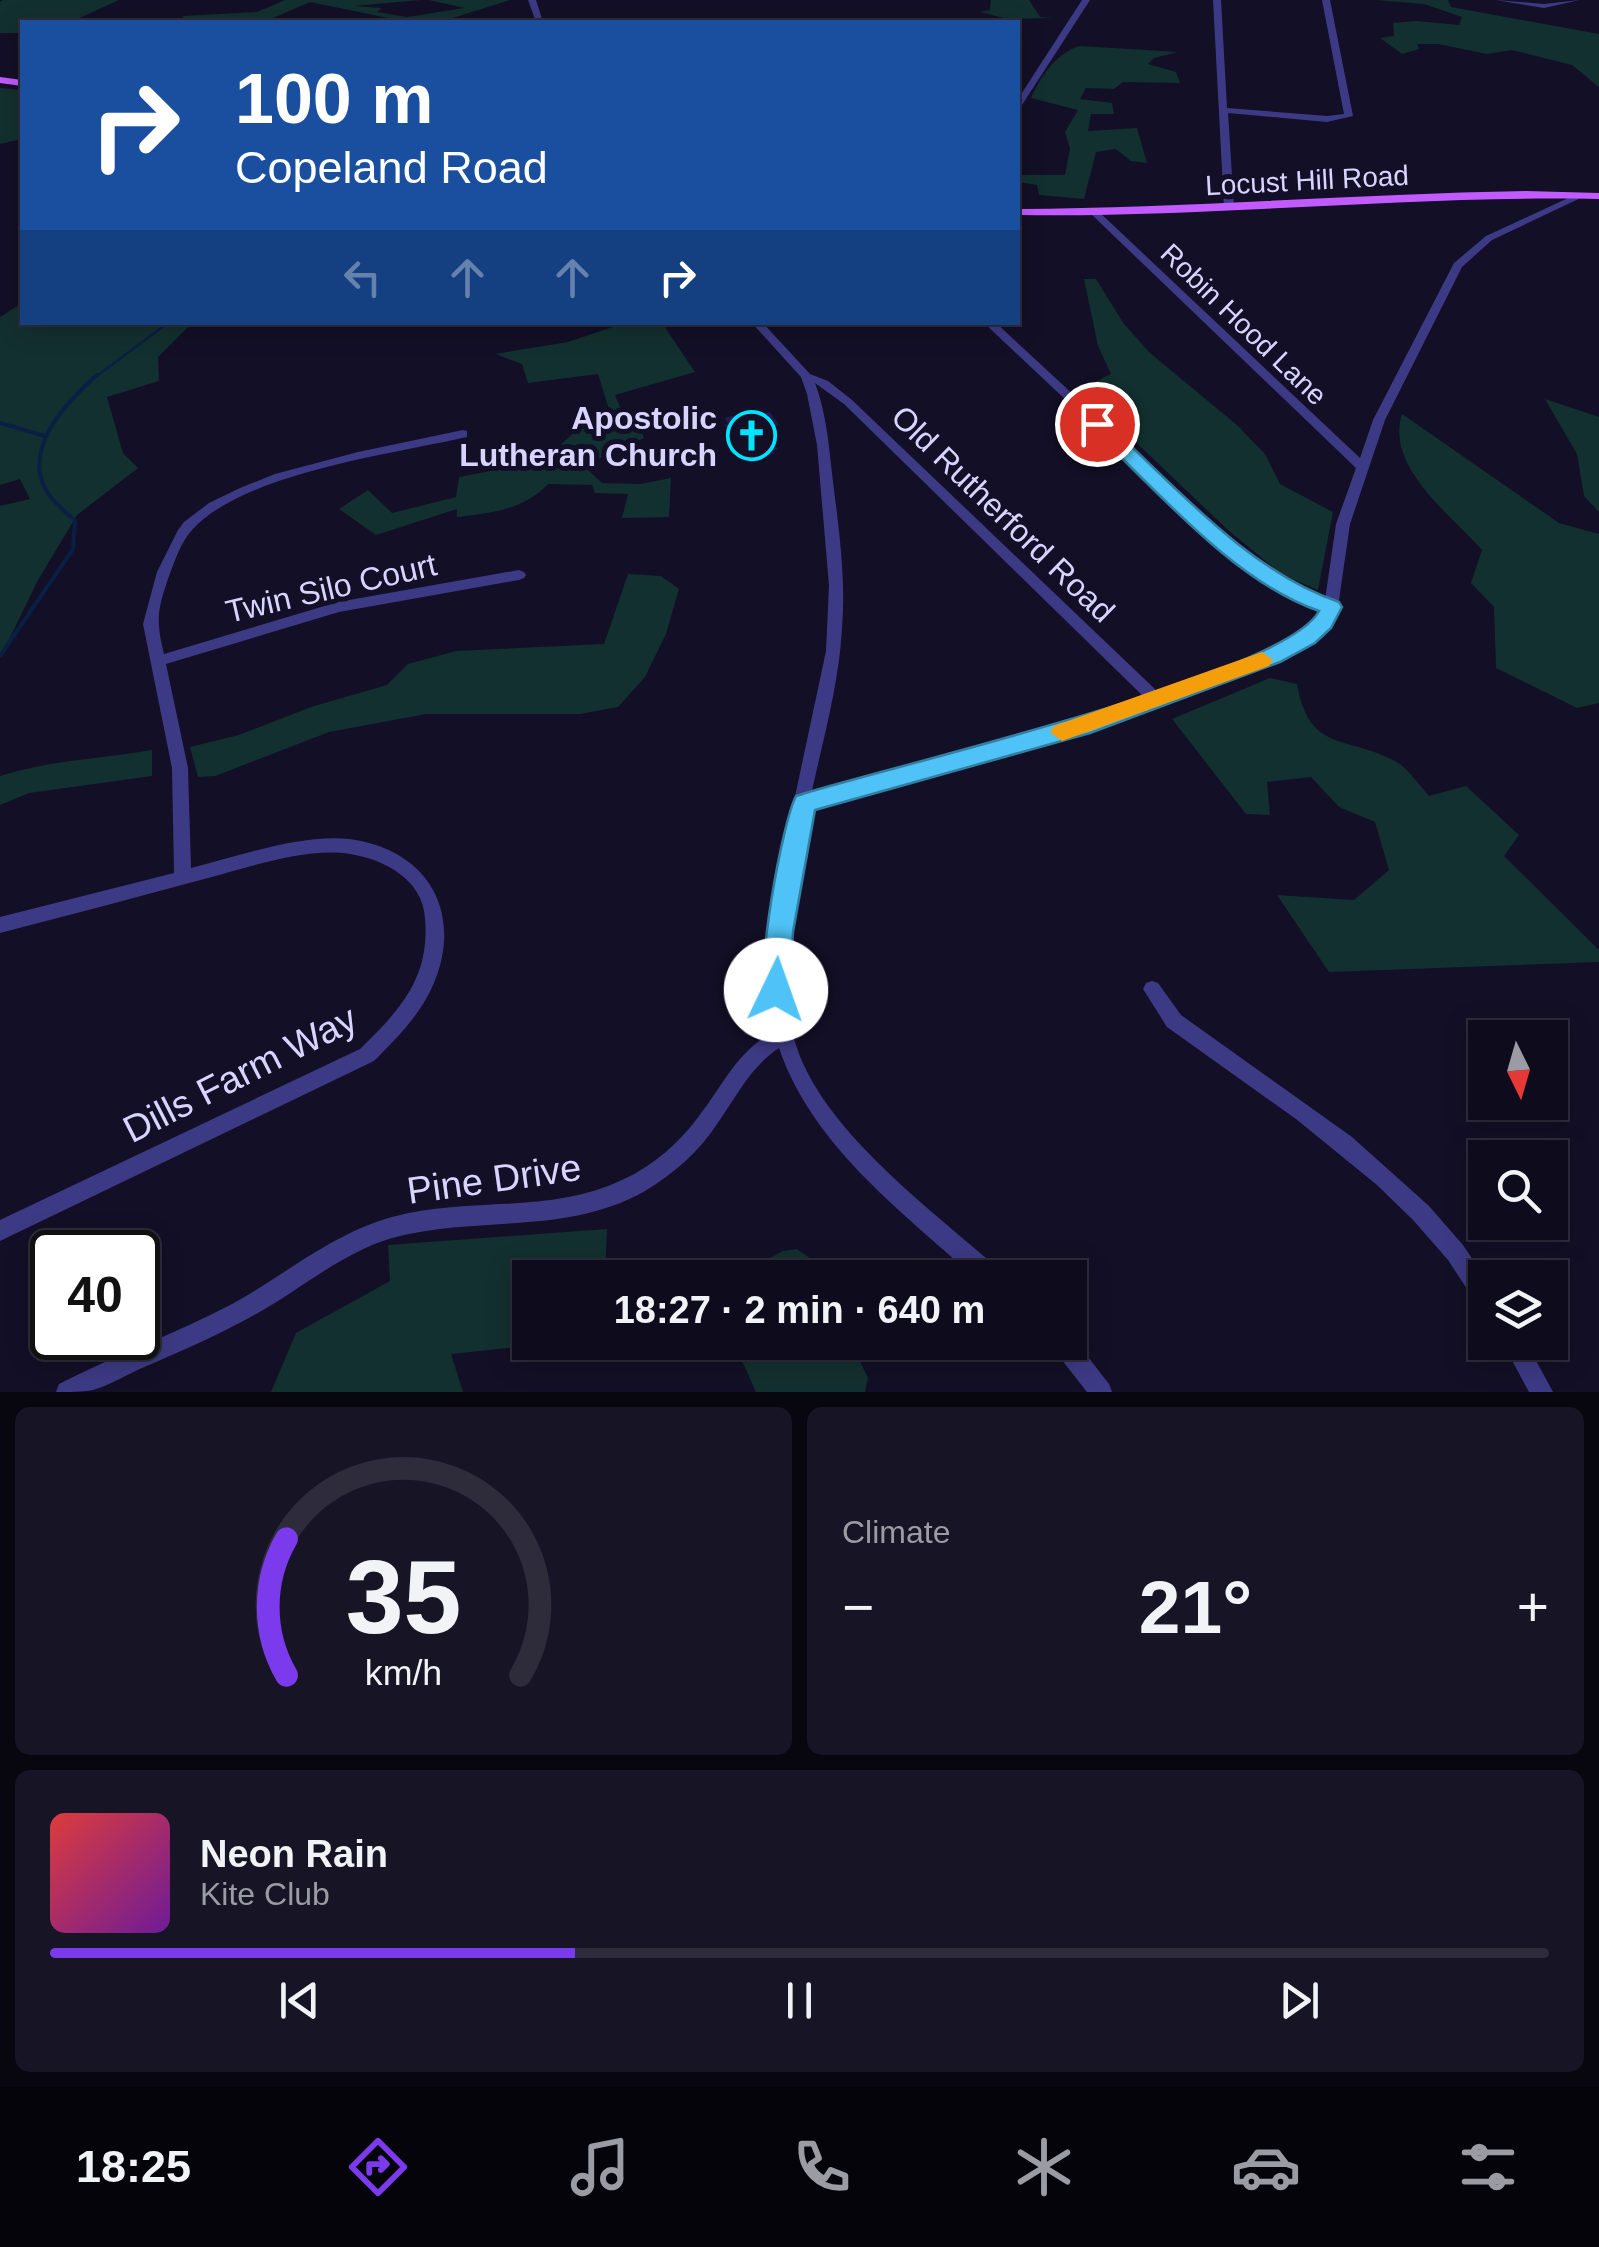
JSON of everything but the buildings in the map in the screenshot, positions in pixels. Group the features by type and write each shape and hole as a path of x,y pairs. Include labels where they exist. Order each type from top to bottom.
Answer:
{"main road":[{"name":"Locust Hill Road","path":"1020,212 1495,194 1599,196"}],"street":[{"path":"1020,103 1086,0"},
{"path":"1217,0 1229,207"},
{"path":"1222,110 1327,120 1348,116 1326,0"},
{"path":"1499,0 1550,6 1576,0"},
{"path":"804,803 992,754 1156,700 1293,647 1321,626 1331,607 1343,524 1390,394 1464,257 1489,238 1582,195"},
{"name":"Robin Hood Lane","path":"1094,212 1364,469"},
{"path":"759,325 806,376 818,409 837,583 833,650 775,962 777,1018 799,1078 843,1138 973,1260"},
{"path":"991,325 1249,565 1286,590 1331,607"},
{"name":"Old Rutherford Road","path":"806,376 824,383 848,402 1156,700"},
{"path":"184,877 180,768 150,624 152,602 186,528 241,489 464,434"},
{"name":"Twin Silo Court","path":"158,660 338,607 518,575"},
{"name":"Dills Farm Way","path":"0,925 315,845 355,846 391,857 419,880 435,911 438,948 427,985 416,1004 386,1040 347,1067 0,1232"},
{"path":"1152,989 1174,1021 1402,1190 1446,1236 1468,1270"},
{"name":"Pine Drive","path":"67,1392 234,1314 387,1230 435,1220 540,1215 598,1202 632,1186 685,1148 707,1122 740,1066 782,1036"},
{"path":"1076,1360 1101,1392"},
{"path":"1523,1360 1542,1392"}],"green space":[{"path":"119,0 75,20 20,20 20,33 0,33 0,2"},
{"path":"285,0 421,0 354,6 382,8 377,12 407,17 464,8 429,0 510,0 446,20 397,20 310,2 269,20 186,20 182,16 257,12"},
{"path":"991,0 1029,0 1040,17 1054,18 1007,19 980,12 990,10"},
{"path":"1375,0 1448,0 1451,7 1599,34 1599,87 1572,65 1512,50 1487,54 1417,44 1419,49 1402,54 1380,38 1394,36 1393,23 1459,25 1462,17 1424,4"},
{"path":"1080,46 1178,52 1154,58 1148,64 1176,72 1180,83 1123,82 1114,89 1086,88 1080,99 1112,103 1114,114 1091,114 1088,131 1137,128 1147,163 1131,161 1116,149 1096,152 1084,199 1039,195 1037,185 1020,182 1020,175 1065,175 1070,149 1065,132 1078,110 1031,98 1050,66"},
{"path":"0,88 20,90 20,139 0,144"},
{"path":"1084,279 1096,279 1124,324 1150,353 1237,425 1265,454 1280,484 1333,512 1318,590 1281,574 1229,531 1080,389 1111,374 1098,346"},
{"path":"20,304 20,325 190,325 158,357 159,381 107,397 123,453 138,468 77,515 38,580 0,658 0,506 30,499 20,479 0,485 0,317"},
{"path":"619,325 663,325 695,372 615,395 623,414 635,413 644,438 584,466 602,483 641,484 671,478 669,517 622,518 628,494 595,493 592,485 548,484 528,500 506,509 457,517 457,509 376,535 339,509 368,490 392,513 456,497 459,477 501,469 557,448 580,427 612,419 598,374 528,383 522,364 495,354 568,342"},
{"path":"1545,399 1599,417 1599,512 1584,496 1577,454"},
{"path":"1402,414 1559,523 1599,534 1599,703 1577,708 1496,668 1494,607 1471,583 1482,550 1438,505 1411,470 1399,433"},
{"path":"628,574 661,576 679,589 666,634 645,677 618,707 580,714 426,714 329,732 215,776 198,777 190,747 239,735 311,707 387,685 408,664 456,651 604,644"},
{"path":"1270,678 1297,684 1310,721 1320,732 1395,761 1429,796 1466,786 1519,835 1504,856 1599,950 1599,962 1329,972 1277,895 1354,900 1389,870 1375,822 1339,807 1311,777 1267,782 1270,815 1246,814 1172,719"},
{"path":"152,750 152,776 29,793 0,805 0,776 56,763"},
{"path":"607,1229 606,1260 512,1260 512,1347 451,1354 463,1392 271,1392 296,1333 390,1281 388,1245"},
{"path":"797,1249 812,1260 767,1260"},
{"path":"742,1360 859,1360 868,1378 865,1392 756,1392"}],"waterway":[{"path":"94,378 165,325"},
{"path":"0,656 73,549 75,521 47,492 40,475 40,459 43,443 61,412 97,375"},
{"path":"0,423 45,436"}],"slow traffic":[{"path":"1062,732 1262,660"}],"place":[{"name":"Apostolic Lutheran Church","path":"752,436"}],"route":[{"path":"776,990 775,962 804,803 1082,726 1272,656 1307,638 1323,623 1331,607 1298,596 1249,565 1097,424"}]}
